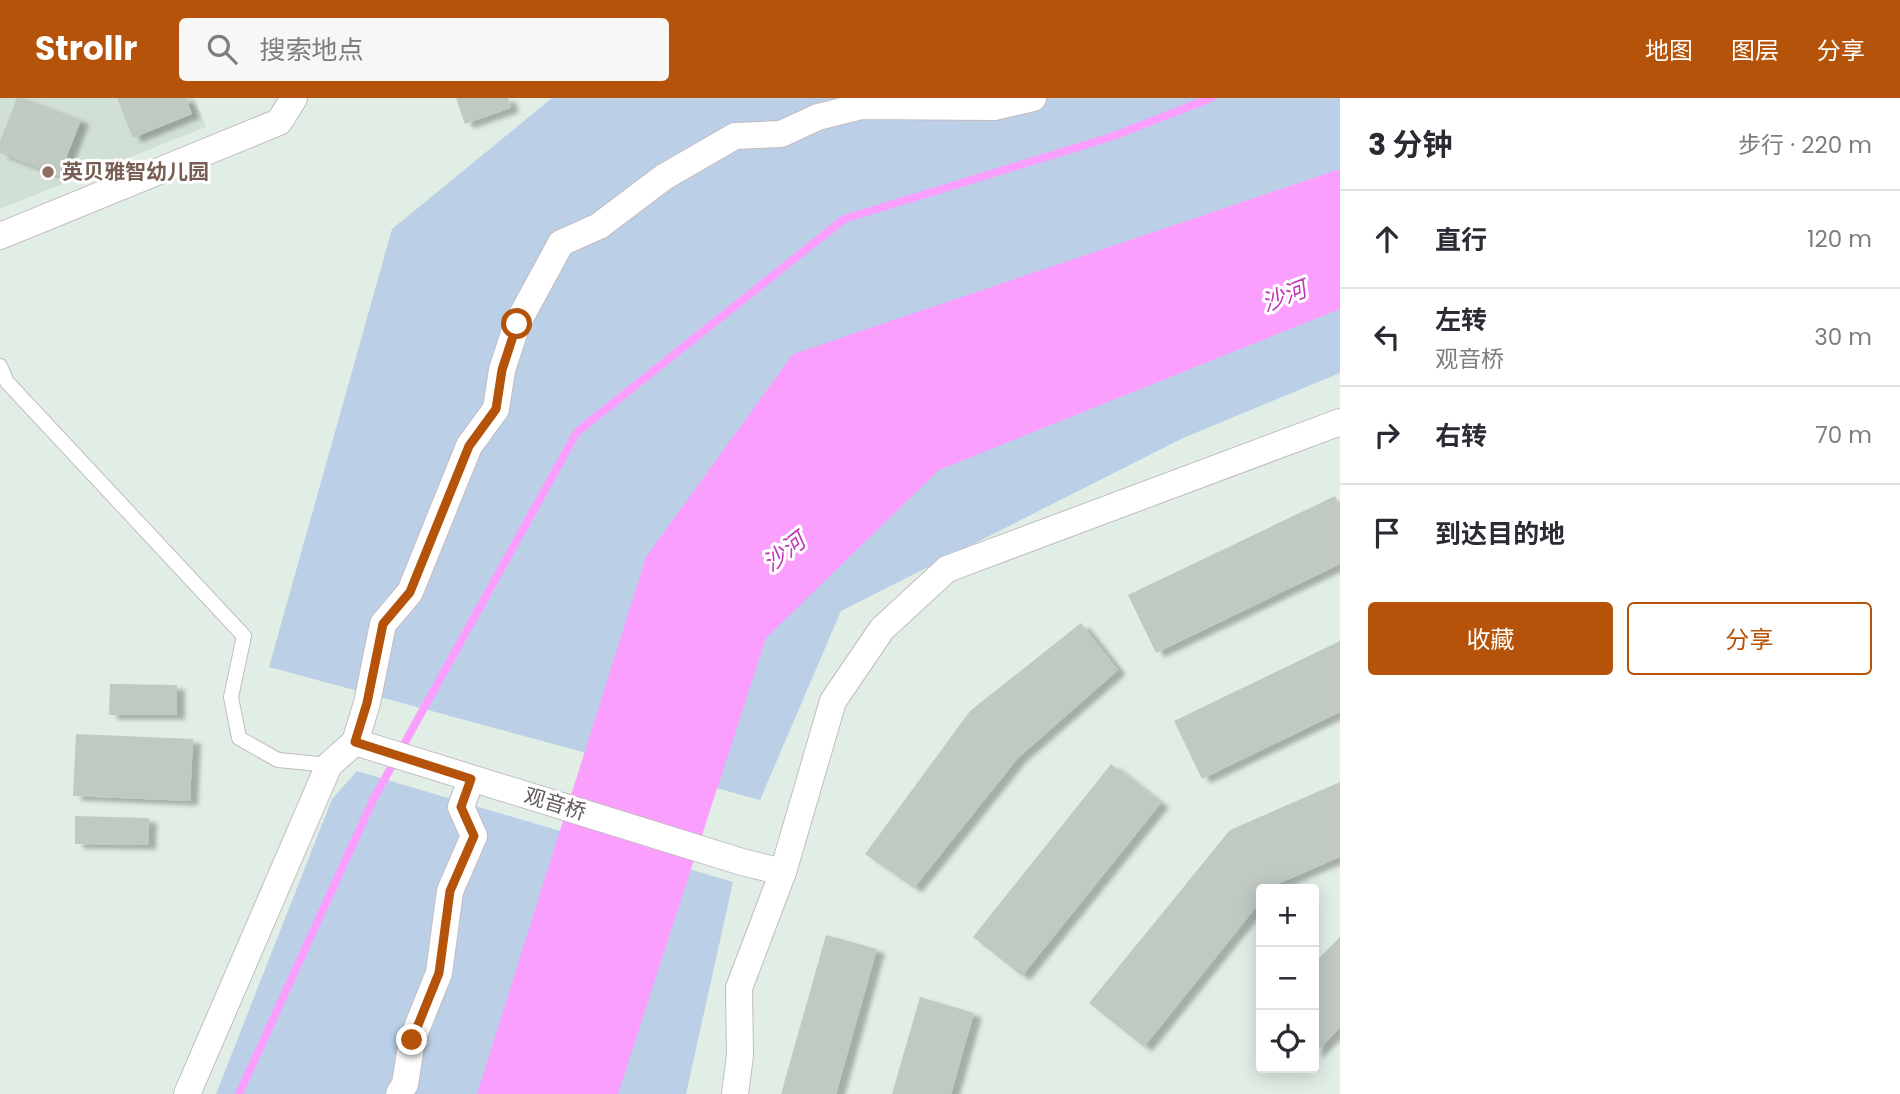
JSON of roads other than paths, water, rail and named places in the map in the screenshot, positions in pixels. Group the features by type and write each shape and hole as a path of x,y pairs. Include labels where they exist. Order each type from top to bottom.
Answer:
{"street":[{"path":"0,236 279,122 294,98"},
{"path":"187,1094 329,765 361,744 383,624 410,592 469,446 496,409 502,370 517,324 561,243 599,226 664,177 735,136 781,134 818,117 862,106 994,107 1033,98"},
{"path":"735,1094 740,1055 739,989 783,872 834,701 882,629 947,569 1340,422"},
{"name":"观音桥","path":"361,744 742,862 783,872"},
{"path":"399,1094 405,1084 412,1040 439,973 450,891 474,836 461,807 471,779"}],"lane":[{"path":"0,366 7,383 244,636 231,697 239,737 278,760 329,765"}],"water":[{"name":"沙河","path":"1340,169 1340,309 939,470 766,638 618,1094 477,1094 646,557 793,354"}],"waterway":[{"path":"239,1094 373,800 577,432 844,219 1111,137 1211,98"}],"place":[{"name":"英贝雅智幼儿园","path":"48,172"}]}
